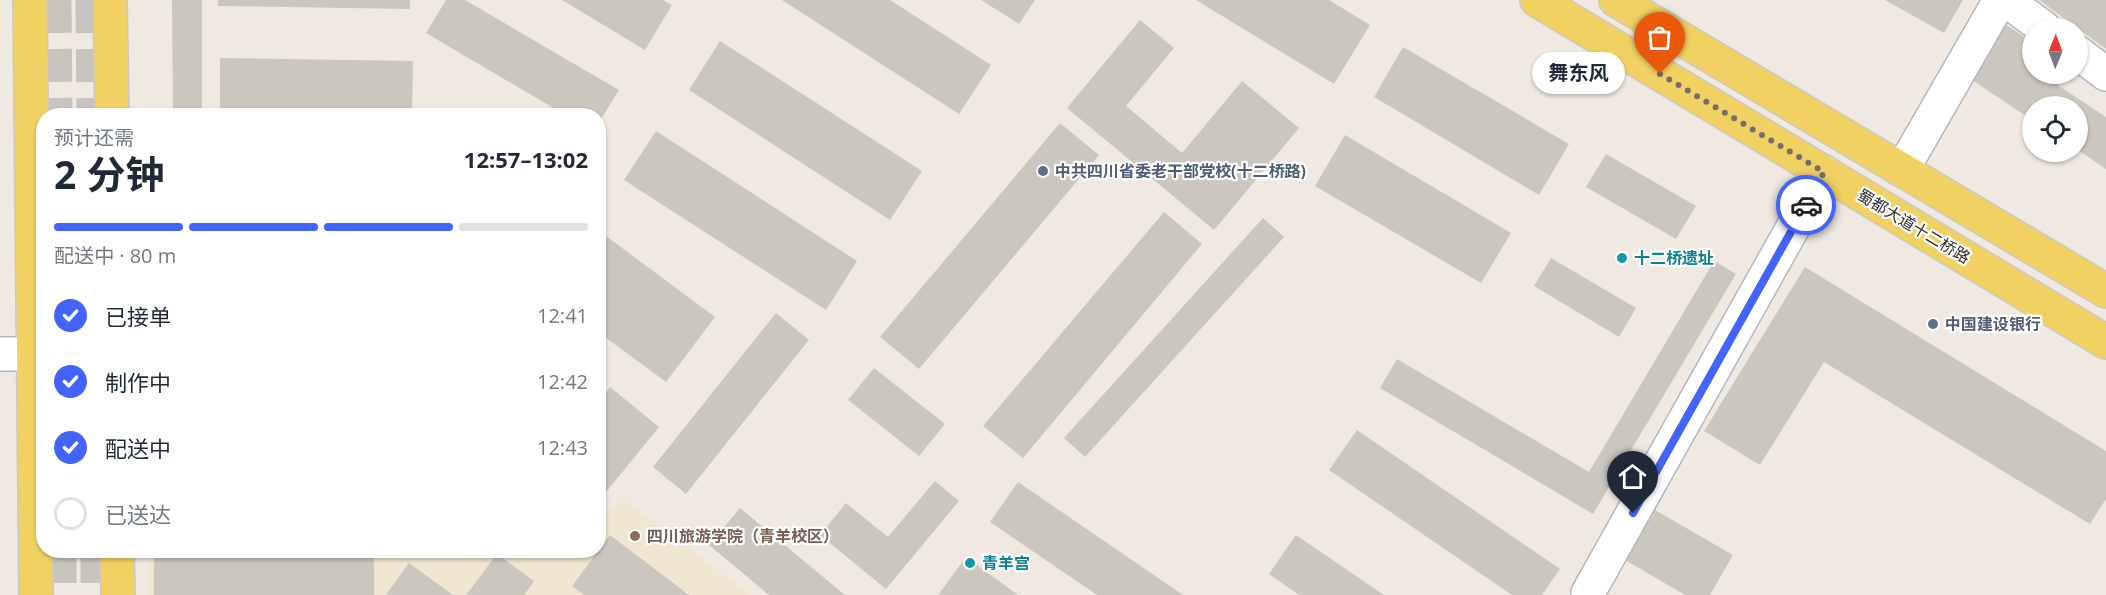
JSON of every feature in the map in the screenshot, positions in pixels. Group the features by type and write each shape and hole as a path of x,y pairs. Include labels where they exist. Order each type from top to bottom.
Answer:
{"main road":[{"path":"30,0 36,595"},
{"path":"110,0 112,108"},
{"name":"蜀都大道十二桥路","path":"1537,0 2106,342"},
{"path":"1616,0 2106,291"},
{"path":"117,558 118,595"}],"street":[{"path":"1902,170 2000,0"},
{"path":"2006,0 2030,18"},
{"path":"2088,60 2106,74"},
{"path":"1587,593 1824,172"},
{"path":"0,354 34,354"}],"shaded area":[{"name":"四川旅游学院（青羊校区）","path":"623,499 751,595 150,595 150,558 606,558 606,515"}],"building":[{"path":"172,0 202,0 202,108 173,108"},
{"path":"218,0 410,0 410,9 218,6"},
{"path":"446,0 465,0 619,90 606,111 606,108 553,108 426,33"},
{"path":"562,0 663,0 672,5 645,50"},
{"path":"782,0 890,0 991,65 959,114"},
{"path":"981,0 1035,0 1019,24"},
{"path":"1196,0 1329,0 1370,25 1334,84"},
{"path":"1885,0 1963,0 1944,33"},
{"path":"2039,0 2106,0 2106,49 2088,36 2088,18 2064,18"},
{"path":"1140,20 1174,48 1126,106 1182,153 1242,81 1299,128 1214,230 1067,108"},
{"path":"2005,24 2022,35 2022,84 2056,84 2074,96 2022,96 2022,113 1969,78"},
{"path":"720,41 922,171 890,220 689,90"},
{"path":"1403,47 1569,144 1539,195 1374,97"},
{"path":"220,58 413,61 412,108 220,108"},
{"path":"2088,105 2106,117 2106,169 2088,157"},
{"path":"1060,123 1099,155 919,369 880,337"},
{"path":"656,131 857,261 826,310 624,180"},
{"path":"1345,135 1511,233 1481,283 1315,186"},
{"path":"1606,154 1696,206 1676,239 1586,187"},
{"path":"1164,212 1202,244 1023,458 983,426"},
{"path":"1263,218 1284,237 1085,457 1064,438"},
{"path":"606,236 715,317 666,382 606,338"},
{"path":"1551,258 1636,308 1619,337 1534,286"},
{"path":"1714,261 1736,274 1593,514 1380,388 1397,359 1589,472"},
{"path":"1805,267 2106,451 2106,499 2090,524 1824,362 1760,465 1704,431"},
{"path":"776,313 809,340 686,494 653,467"},
{"path":"874,368 945,424 919,456 848,400"},
{"path":"610,387 659,427 606,492 606,392"},
{"path":"1357,430 1560,569 1542,595 1512,595 1329,470"},
{"path":"935,481 959,501 886,589 820,535 846,503 888,537"},
{"path":"1018,482 1183,595 1097,595 990,522"},
{"path":"740,508 845,595 769,595 709,545"},
{"path":"1655,510 1733,555 1710,595 1685,595 1625,560"},
{"path":"610,535 689,595 584,595 572,586 593,558 606,558 606,540"},
{"path":"1296,535 1384,595 1299,595 1269,574"},
{"path":"966,557 1018,595 938,595"},
{"path":"154,558 374,558 374,595 154,595"},
{"path":"494,558 502,558 534,581 524,595 466,595"},
{"path":"409,563 453,595 386,595"}],"tunnel":[{"path":"55,0 56,108"},
{"path":"92,0 93,108"},
{"path":"60,558 60,595"},
{"path":"97,558 97,595"}],"way so far":[{"path":"1660,74 1824,172 1806,205"}],"place":[{"name":"舞东风","path":"1660,74"},
{"name":"中共四川省委老干部党校(十二桥路)","path":"1043,171"},
{"name":"十二桥遗址","path":"1622,258"},
{"name":"中国建设银行","path":"1933,324"},
{"name":"四川旅游学院（青羊校区）","path":"635,536"},
{"name":"青羊宫","path":"970,563"}],"route":[{"path":"1633,513 1806,205"}]}
